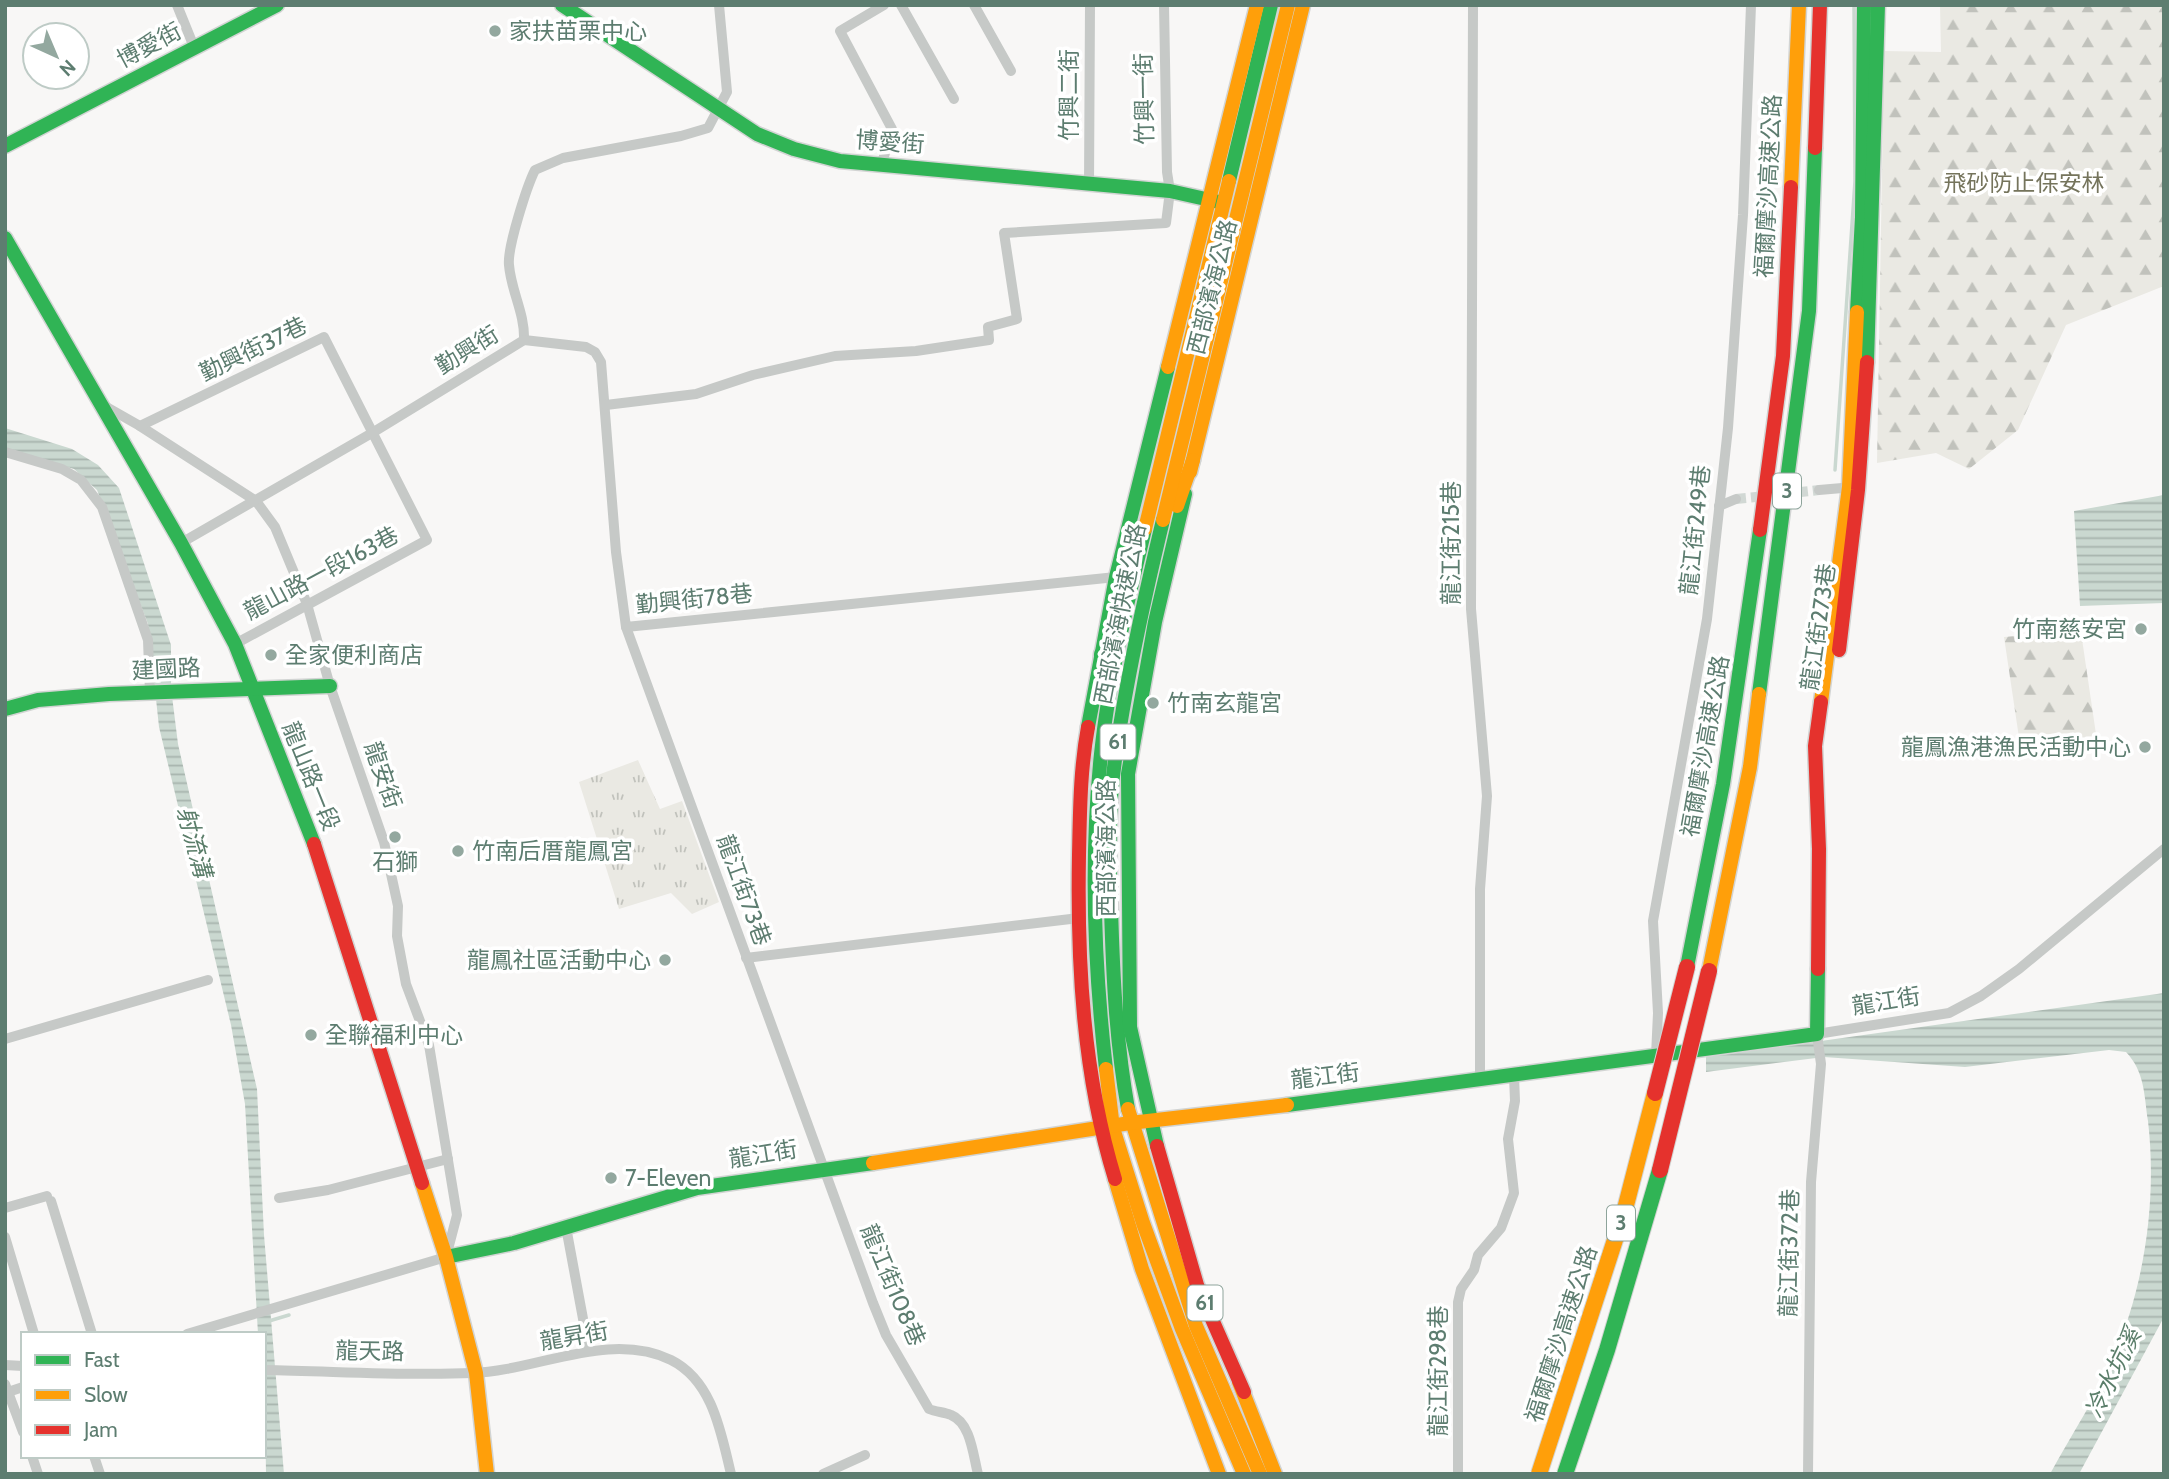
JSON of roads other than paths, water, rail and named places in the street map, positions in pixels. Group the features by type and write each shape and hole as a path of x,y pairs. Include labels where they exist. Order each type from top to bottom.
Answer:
{"main road":[{"name":"博愛街","path":"5,146 277,5"},
{"name":"博愛街","path":"562,5 718,111 757,134 794,149 840,161 1170,191 1232,206"},
{"name":"西部濱海公路","path":"1257,5 1232,206 1193,460 1155,622 1128,774 1130,1027 1150,1123 1198,1285 1239,1382 1283,1474"},
{"name":"西部濱海快速公路","path":"1260,1474 1196,1326 1130,1123 1117,1045 1109,842 1115,761 1141,613 1232,206 1270,5"},
{"name":"西部濱海快速公路","path":"1244,1474 1203,1380 1107,1129 1096,985 1094,843 1101,752 1125,611 1288,5"},
{"name":"西部濱海公路","path":"1219,1474 1142,1269 1090,1058 1079,918 1081,764 1116,577 1232,206 1303,5"},
{"name":"福爾摩沙高速公路","path":"1539,1474 1625,1209 1687,967 1723,784 1746,641 1783,356 1799,5"},
{"name":"福爾摩沙高速公路","path":"1565,1474 1625,1293 1659,1176 1709,971 1750,767 1809,311 1820,5"},
{"path":"1854,487 1862,217 1864,5"},
{"path":"1854,487 1875,226 1878,5"},
{"name":"龍山路一段","path":"5,239 181,543 235,644 315,847 446,1257 476,1373 487,1474"},
{"path":"1141,613 1193,460"},
{"name":"龍江街273巷","path":"1817,1036 1818,772 1846,600 1854,487"},
{"path":"1101,654 1101,752"},
{"name":"建國路","path":"5,709 38,700 330,685"},
{"name":"龍江街","path":"446,1257 514,1243 697,1188 825,1167 1107,1129 1130,1123 1150,1123 1480,1079 1514,1080 1656,1056 1817,1036"},
{"path":"1203,1380 1230,1474"},
{"path":"1239,1382 1272,1474"},
{"path":"1221,1383 1272,1474"}],"street":[{"path":"177,5 194,47"},
{"path":"718,111 727,92 719,5"},
{"path":"882,163 892,129 840,31 884,5"},
{"path":"901,5 954,99"},
{"path":"974,5 1011,71"},
{"name":"竹興二街","path":"1089,185 1090,5"},
{"name":"竹興一街","path":"606,405 696,394 753,374 835,356 916,351 989,341 988,327 1017,319 1003,233 1166,223 1170,191 1167,172 1164,5"},
{"name":"龍江街215巷","path":"1473,5 1471,609 1487,796 1480,889 1480,1079"},
{"name":"龍江街249巷","path":"1656,1056 1658,1013 1653,921 1707,619 1743,215 1751,5"},
{"name":"勤興街","path":"181,543 256,502 524,340 524,322 508,263 528,185 535,170 563,158 681,136 708,128 718,111"},
{"name":"勤興街37巷","path":"141,426 324,337 372,433"},
{"name":"勤興街78巷","path":"524,340 586,347 595,352 601,362 615,552 626,627 1116,577"},
{"name":"龍安街","path":"97,402 141,426 256,502 275,527 307,604 330,685 384,842 398,906 401,960 406,984 429,1045 457,1215 446,1257"},
{"name":"龍山路一段163巷","path":"235,644 427,540 372,433"},
{"path":"5,452 62,469 81,480 102,507 148,640 151,693"},
{"path":"1819,490 1854,487"},
{"path":"1719,506 1736,499"},
{"name":"龍江街73巷","path":"626,627 825,1167"},
{"name":"龍江街","path":"1817,1036 1949,1013 1975,1000 2019,969 2164,849"},
{"path":"746,958 1079,918"},
{"path":"5,1039 208,980"},
{"name":"龍江街372巷","path":"1808,1474 1811,1182 1821,1065 1817,1036"},
{"name":"龍江街298巷","path":"1458,1474 1458,1302 1461,1289 1474,1270 1478,1255 1501,1228 1514,1193 1508,1139 1515,1101 1514,1080"},
{"path":"279,1198 328,1190 448,1158"},
{"name":"龍江街108巷","path":"825,1167 887,1335 929,1409 949,1414 959,1420 969,1438 978,1474"},
{"path":"5,1208 49,1199 91,1332"},
{"path":"566,1227 589,1350"},
{"path":"5,1237 33,1332"},
{"path":"194,1332 446,1257"},
{"name":"龍昇街","path":"476,1373 565,1358 589,1350 642,1350 673,1361 699,1382 716,1417 731,1474"},
{"name":"龍天路","path":"266,1370 476,1373"},
{"path":"6,1389 21,1427"},
{"path":"823,1474 865,1455"}],"water":[{"name":"射流溝","path":"5,428 72,449 98,465 119,488 171,645 171,688 178,744 257,1089 264,1235 284,1474 266,1474 266,1332 258,1332 245,1104 231,1025 159,727 148,624 97,490 74,469 5,449"},
{"path":"2164,495 2164,603 2080,606 2074,511"},
{"name":"冷水坑溪","path":"2164,993 2164,1317 2079,1474 2050,1474 2107,1371 2125,1328 2141,1271 2151,1180 2148,1121 2143,1084 2137,1068 2126,1052 2109,1050 1965,1067 1824,1057 1706,1072 1706,1057"}],"waterway":[{"path":"1835,470 1855,181 1854,5"},
{"path":"269,1321 289,1315"}],"tunnel":[{"path":"1783,494 1819,490"},
{"path":"1736,499 1767,496"}],"place":[{"name":"家扶苗栗中心","path":"495,31"},
{"name":"竹南慈安宮","path":"2141,629"},
{"name":"全家便利商店","path":"271,655"},
{"name":"竹南玄龍宮","path":"1153,703"},
{"name":"龍鳳漁港漁民活動中心","path":"2145,747"},
{"name":"石獅","path":"395,837"},
{"name":"竹南后厝龍鳳宮","path":"458,851"},
{"name":"龍鳳社區活動中心","path":"665,960"},
{"name":"全聯福利中心","path":"311,1035"},
{"name":"7-Eleven","path":"611,1178"}],"park label":[{"name":"飛砂防止保安林","path":"2024,183"}]}
